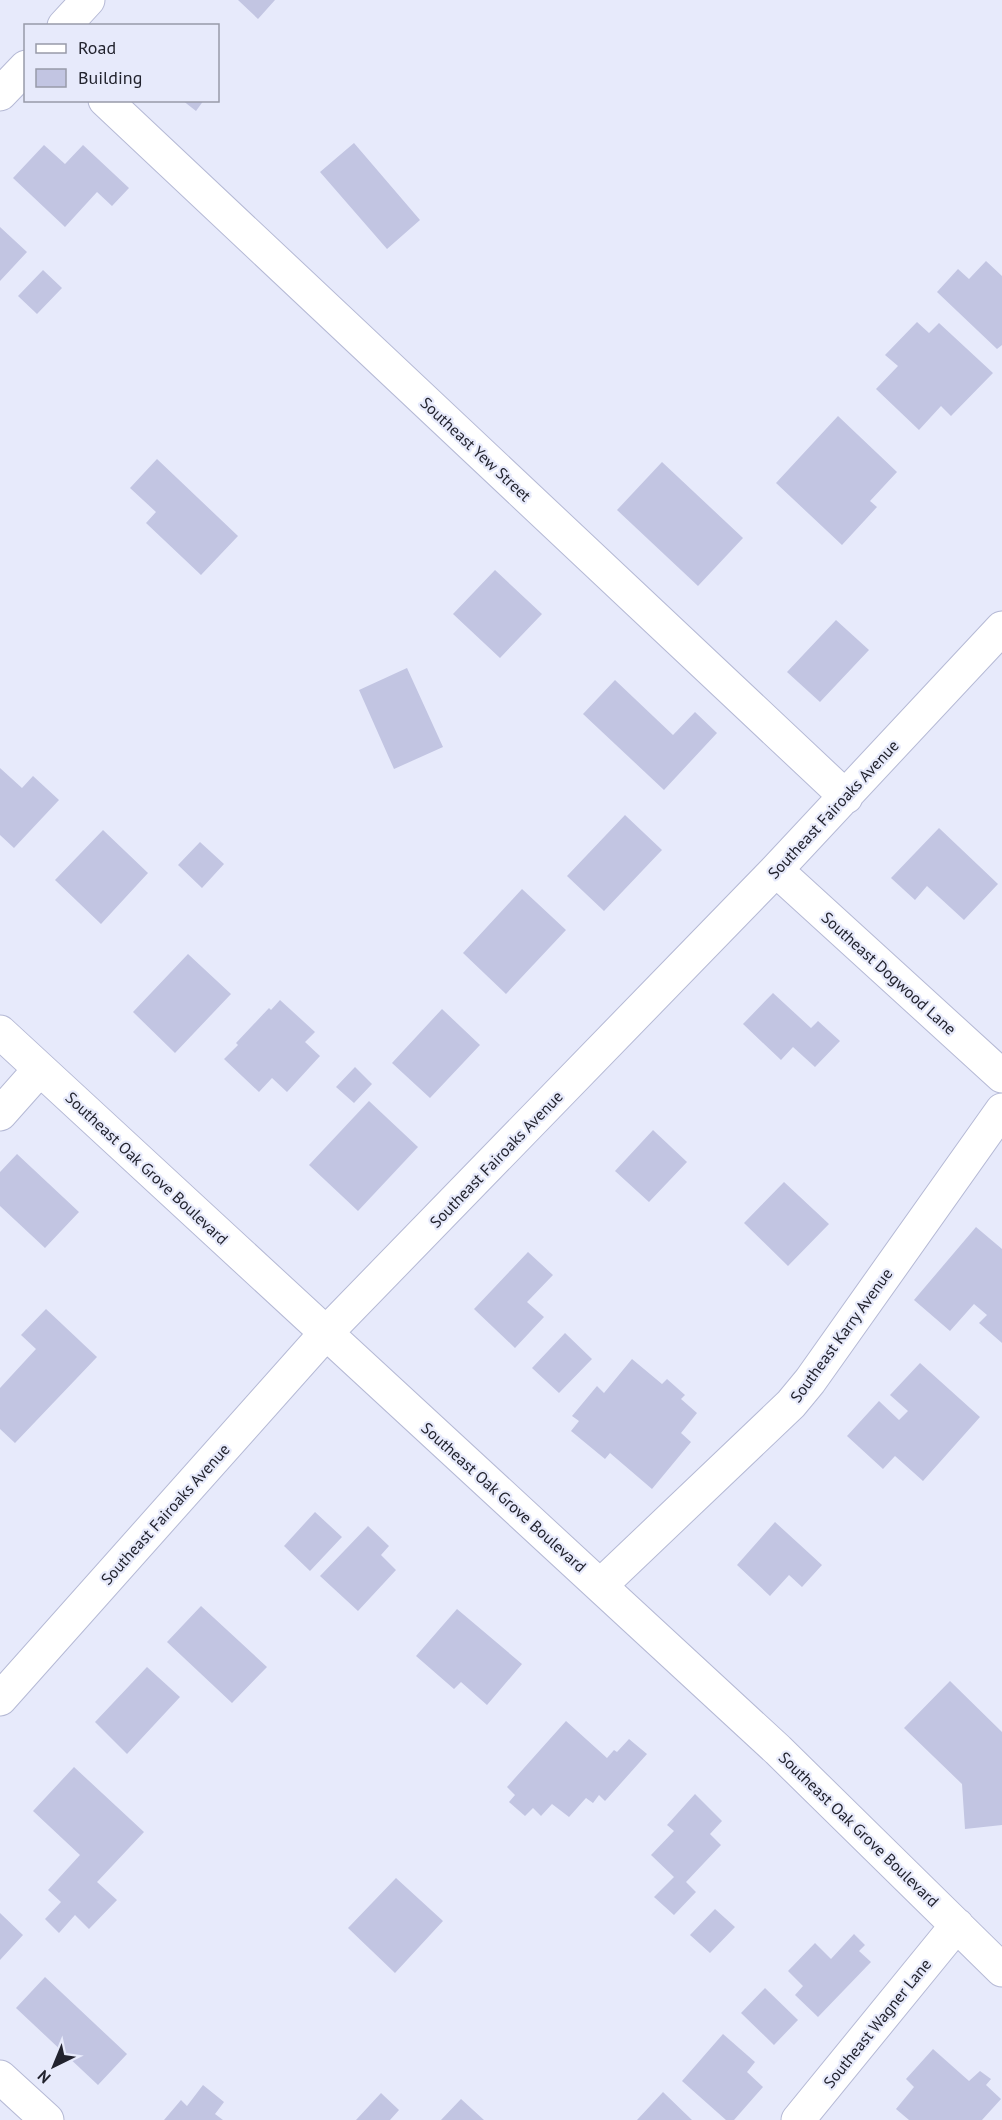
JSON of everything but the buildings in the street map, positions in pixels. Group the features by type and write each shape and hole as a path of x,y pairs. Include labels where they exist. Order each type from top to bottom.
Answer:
{"street":[{"path":"66,24 88,0"},
{"path":"0,94 24,69"},
{"name":"Southeast Yew Street","path":"107,102 846,797"},
{"name":"Southeast Fairoaks Avenue","path":"0,1699 326,1334 846,797 1002,628"},
{"name":"Southeast Dogwood Lane","path":"776,870 1002,1076"},
{"name":"Southeast Oak Grove Boulevard","path":"0,1032 771,1743 1002,1970"},
{"path":"0,1114 40,1069"},
{"name":"Southeast Karry Avenue","path":"601,1585 791,1404 810,1381 1002,1110"},
{"name":"Southeast Wagner Lane","path":"798,2120 957,1925"},
{"path":"0,2077 47,2120"}]}
